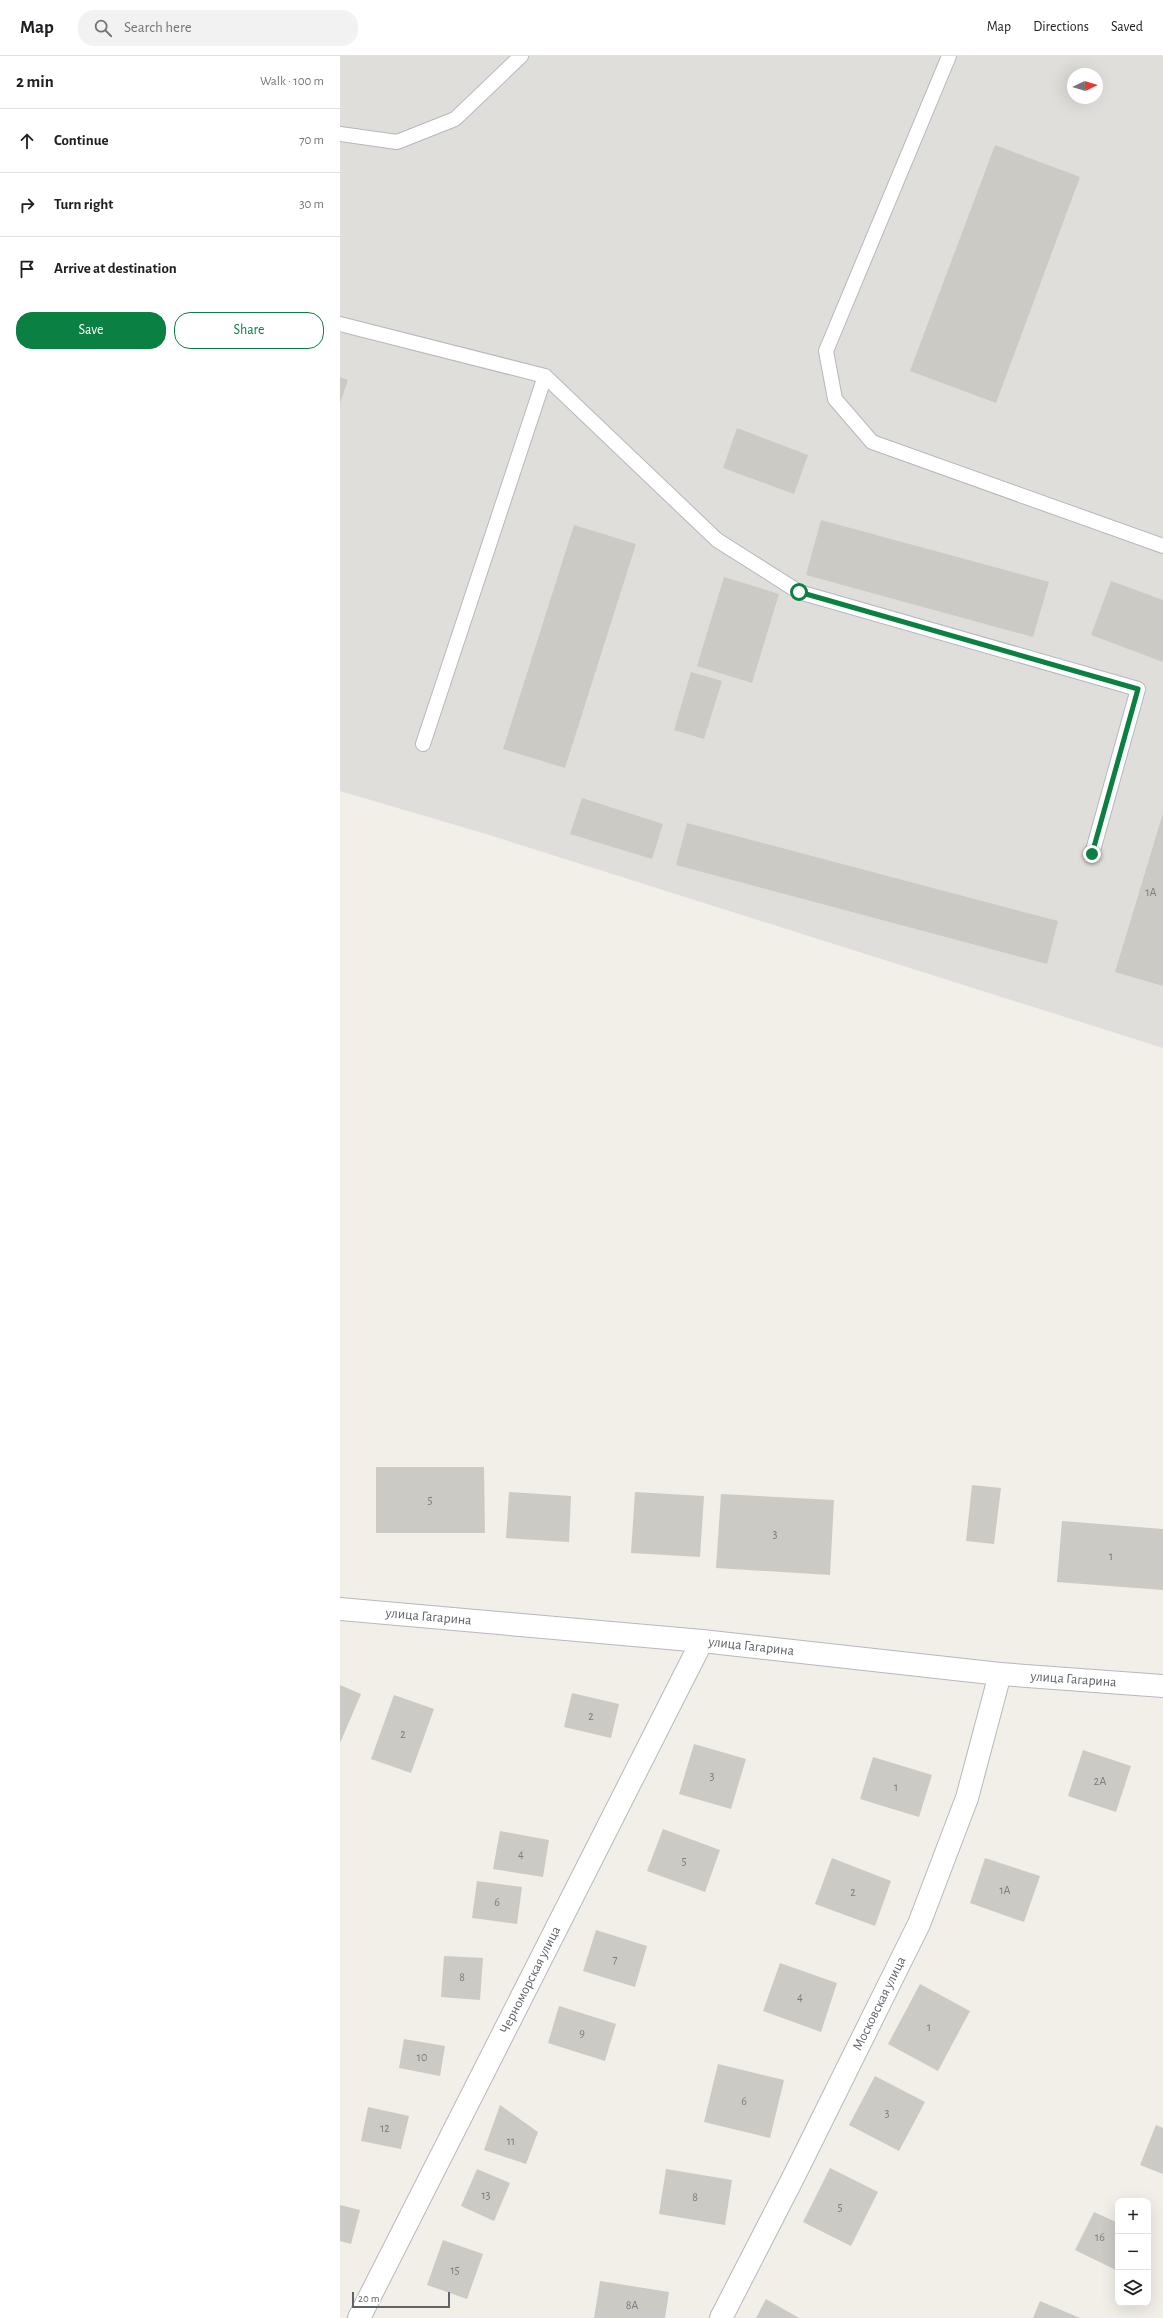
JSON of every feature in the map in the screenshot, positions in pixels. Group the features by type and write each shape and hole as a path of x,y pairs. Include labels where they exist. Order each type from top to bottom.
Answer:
{"street":[{"name":"улица Гагарина","path":"340,1609 702,1641 1000,1674 1163,1686"},
{"name":"Черноморская улица","path":"359,2318 702,1641"},
{"name":"Московская улица","path":"721,2318 795,2174 919,1924 967,1798 1000,1674"}],"lane":[{"path":"340,134 397,142 455,119 521,56"},
{"path":"949,56 826,351 835,399 872,442 1163,546"},
{"path":"340,324 545,376 717,540 799,592 1138,689 1092,854"},
{"path":"424,744 545,376"}],"shaded area":[{"path":"340,56 1163,56 1163,1048 486,834 340,791"}],"building":[{"path":"995,145 1080,177 996,403 910,371"},
{"path":"340,377 348,380 340,403"},
{"path":"737,428 808,455 794,494 723,468"},
{"path":"821,520 1049,582 1033,637 806,575"},
{"path":"574,525 636,544 565,768 503,749"},
{"path":"724,577 779,594 752,683 697,666"},
{"path":"1111,581 1163,600 1163,662 1091,635"},
{"path":"691,672 722,681 704,739 674,730"},
{"path":"582,798 663,824 652,859 570,834"},
{"path":"1163,813 1163,986 1115,972"},
{"path":"687,823 1058,921 1047,964 676,865"},
{"path":"376,1467 484,1467 485,1533 376,1533"},
{"path":"972,1485 1001,1488 994,1544 966,1541"},
{"path":"509,1492 571,1496 569,1542 506,1538"},
{"path":"635,1492 704,1496 700,1557 631,1553"},
{"path":"721,1494 834,1500 830,1575 716,1568"},
{"path":"1062,1521 1163,1529 1163,1590 1057,1582"},
{"path":"340,1685 361,1694 340,1743"},
{"path":"572,1693 619,1704 611,1738 564,1727"},
{"path":"394,1695 434,1709 411,1773 371,1759"},
{"path":"694,1744 746,1759 731,1809 679,1794"},
{"path":"1083,1750 1131,1766 1116,1812 1068,1796"},
{"path":"873,1757 932,1775 919,1817 860,1799"},
{"path":"663,1829 720,1850 705,1892 647,1871"},
{"path":"500,1831 549,1840 543,1877 493,1869"},
{"path":"832,1858 891,1881 875,1926 815,1904"},
{"path":"985,1858 1040,1876 1024,1922 970,1903"},
{"path":"477,1881 522,1887 517,1924 472,1918"},
{"path":"596,1930 647,1946 635,1987 583,1971"},
{"path":"444,1956 483,1958 480,2000 441,1997"},
{"path":"780,1963 837,1983 821,2032 763,2011"},
{"path":"920,1984 970,2011 938,2071 888,2044"},
{"path":"559,2006 616,2024 605,2061 548,2043"},
{"path":"404,2039 445,2046 440,2076 399,2068"},
{"path":"718,2064 784,2080 770,2138 704,2122"},
{"path":"875,2076 925,2102 899,2151 849,2125"},
{"path":"500,2105 538,2132 526,2164 484,2150"},
{"path":"368,2107 409,2116 401,2149 361,2141"},
{"path":"1156,2125 1163,2128 1163,2174 1140,2165"},
{"path":"830,2168 878,2192 851,2246 803,2222"},
{"path":"477,2169 510,2183 494,2221 461,2206"},
{"path":"666,2169 732,2180 725,2225 659,2214"},
{"path":"340,2205 360,2210 351,2244 340,2241"},
{"path":"1094,2212 1115,2222 1115,2270 1075,2250"},
{"path":"443,2240 483,2254 467,2299 427,2285"},
{"path":"600,2281 669,2292 665,2318 594,2318"},
{"path":"766,2299 799,2318 756,2318"},
{"path":"1040,2301 1080,2318 1033,2318"}],"route":[{"path":"799,592 1138,689 1092,854"}]}
